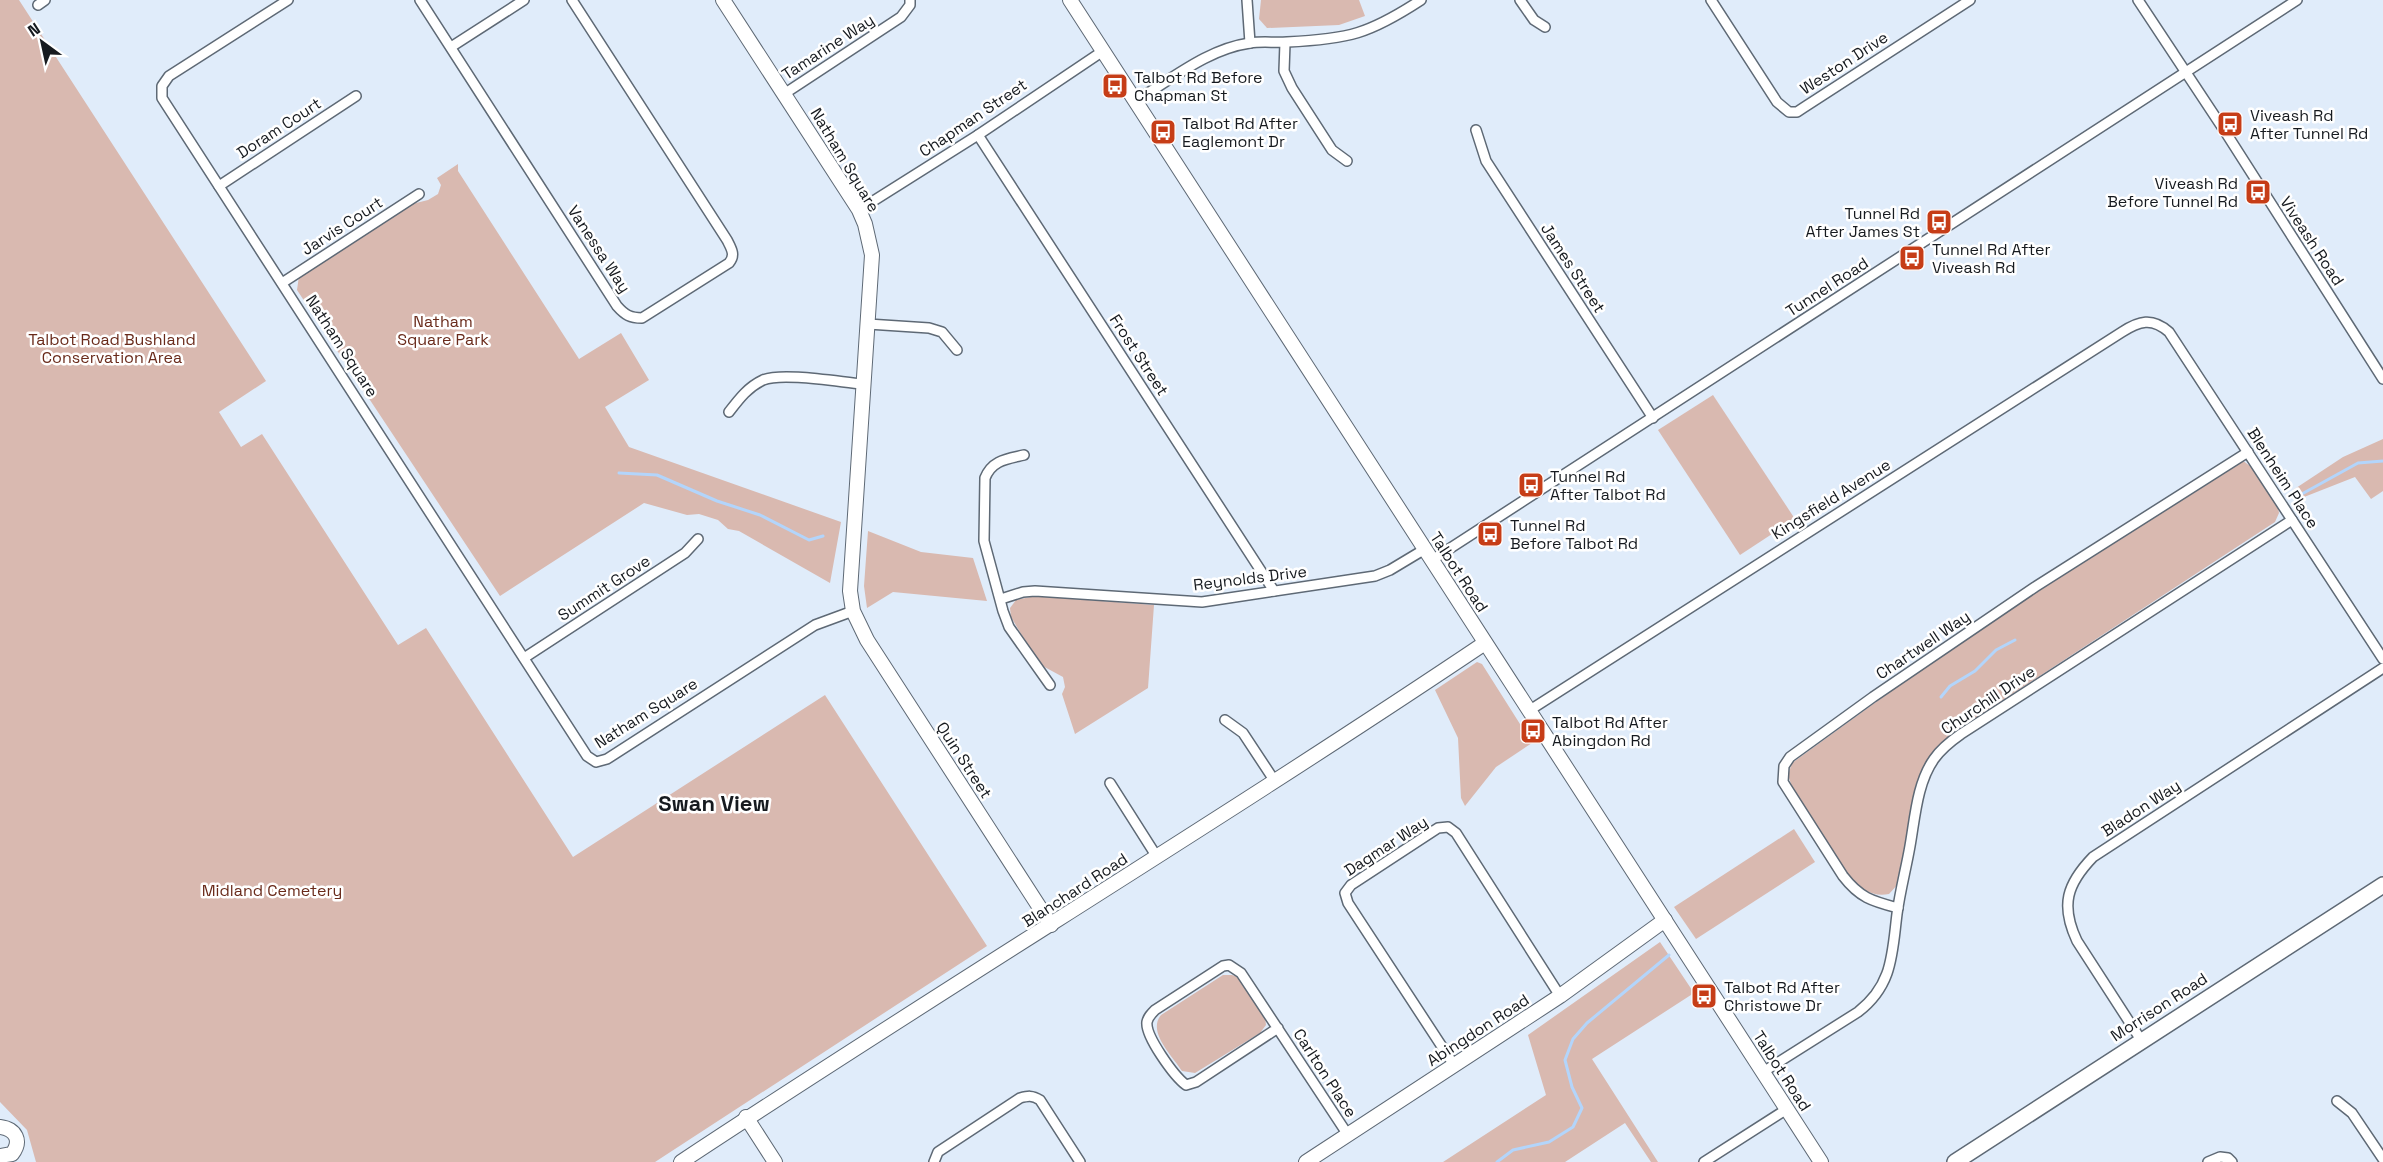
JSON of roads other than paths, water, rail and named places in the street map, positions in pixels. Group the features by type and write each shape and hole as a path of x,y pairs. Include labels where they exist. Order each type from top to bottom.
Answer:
{"main road":[{"name":"Morrison Road","path":"1955,1162 2383,885"}],"street":[{"name":"Natham Square","path":"288,0 169,76 162,86 162,98 587,756 596,762 600,762 815,625 853,611 851,574 872,255 865,224 859,210 723,0"},
{"name":"Vanessa Way","path":"420,0 617,306 624,314 642,318 729,264 733,254 717,224 572,0"},
{"path":"451,47 524,0"},
{"name":"Tamarine Way","path":"784,94 901,17 910,5 910,0"},
{"name":"Talbot Road","path":"1070,0 1821,1162"},
{"path":"1247,0 1250,43"},
{"path":"1135,101 1209,57 1250,43 1285,43 1343,38 1358,34 1392,19 1421,0"},
{"path":"1520,0 1534,20 1545,27"},
{"name":"Weston Drive","path":"1711,0 1778,102 1789,112 1797,112 1970,0"},
{"name":"Viveash Road","path":"2138,0 2383,379"},
{"name":"Tunnel Road","path":"1429,554 1653,417 2297,0"},
{"path":"1285,43 1284,71 1292,88 1332,150 1347,161"},
{"name":"Chapman Street","path":"859,210 978,135 1103,51"},
{"name":"Doram Court","path":"219,186 356,96"},
{"name":"James Street","path":"1476,130 1479,146 1486,161 1653,417"},
{"name":"Frost Street","path":"978,135 1274,591"},
{"name":"Jarvis Court","path":"282,283 419,194"},
{"name":"Blenheim Place","path":"2151,322 2169,332 2383,659"},
{"name":"Kingsfield Avenue","path":"1530,710 2122,332 2138,323 2151,322"},
{"path":"868,324 929,328 942,332 957,350"},
{"path":"729,412 745,391 768,378 862,384"},
{"name":"Chartwell Way","path":"1898,908 1870,900 1854,890 1843,876 1783,782 1784,766 1790,757 1873,697 2035,587 2248,452"},
{"path":"1024,455 994,464 988,470 985,478 984,541 1010,627 1050,685"},
{"name":"Churchill Drive","path":"1764,1072 1858,1012 1875,996 1886,980 1891,964 1898,908 1921,785 1930,766 1942,750 1971,727 2292,520"},
{"name":"Summit Grove","path":"524,658 684,553 698,539"},
{"name":"Reynolds Drive","path":"1001,599 1035,591 1202,602 1375,576 1429,554"},
{"name":"Quin Street","path":"853,611 867,640 1051,925"},
{"name":"Blanchard Road","path":"681,1162 746,1117 1051,925 1485,643"},
{"name":"Bladon Way","path":"2141,1040 2071,929 2068,898 2075,878 2093,858 2383,668"},
{"path":"1225,720 1243,733 1274,780"},
{"path":"1110,783 1157,857"},
{"name":"Dagmar Way","path":"1454,1065 1348,903 1345,893 1351,885 1438,828 1448,827 1456,832 1560,996"},
{"name":"Abingdon Road","path":"1305,1162 1560,996 1665,920"},
{"name":"Carlton Place","path":"1278,1028 1196,1082 1186,1085 1178,1079 1148,1033 1147,1023 1149,1016 1155,1010 1223,966 1229,965 1242,973 1278,1028 1348,1135"},
{"path":"934,1162 938,1152 1020,1098 1027,1096 1040,1100 1080,1162"},
{"path":"2337,1101 2352,1113 2383,1159"},
{"path":"1704,1162 1787,1109"},
{"path":"746,1117 775,1162"},
{"path":"0,1127 10,1128 18,1141 18,1155 12,1154 4,1159"},
{"path":"2208,1162 2220,1157 2228,1158 2232,1162"}],"waterway":[{"path":"2300,495 2358,463 2383,461"},
{"path":"619,473 657,475 717,501 760,515 809,540 823,536"},
{"path":"1941,697 1950,686 1975,671 1996,650 2015,640"},
{"path":"1497,1162 1513,1150 1549,1142 1573,1127 1582,1108 1572,1087 1565,1060 1573,1039 1587,1023 1669,955"}],"place":[{"name":"Talbot Rd Before Chapman St","path":"1115,86"},
{"name":"Viveash Rd After Tunnel Rd","path":"2230,124"},
{"name":"Talbot Rd After Eaglemont Dr","path":"1163,132"},
{"name":"Viveash Rd Before Tunnel Rd","path":"2258,192"},
{"name":"Tunnel Rd After James St","path":"1939,222"},
{"name":"Tunnel Rd After Viveash Rd","path":"1912,258"},
{"name":"Tunnel Rd After Talbot Rd","path":"1531,485"},
{"name":"Tunnel Rd Before Talbot Rd","path":"1490,534"},
{"name":"Talbot Rd After Abingdon Rd","path":"1533,731"},
{"name":"Talbot Rd After Christowe Dr","path":"1704,996"}],"district":[{"name":"Swan View","path":"714,803"}],"park label":[{"name":"Natham Square Park","path":"443,330"},
{"name":"Talbot Road Bushland Conservation Area","path":"112,348"},
{"name":"Midland Cemetery","path":"272,890"}]}
